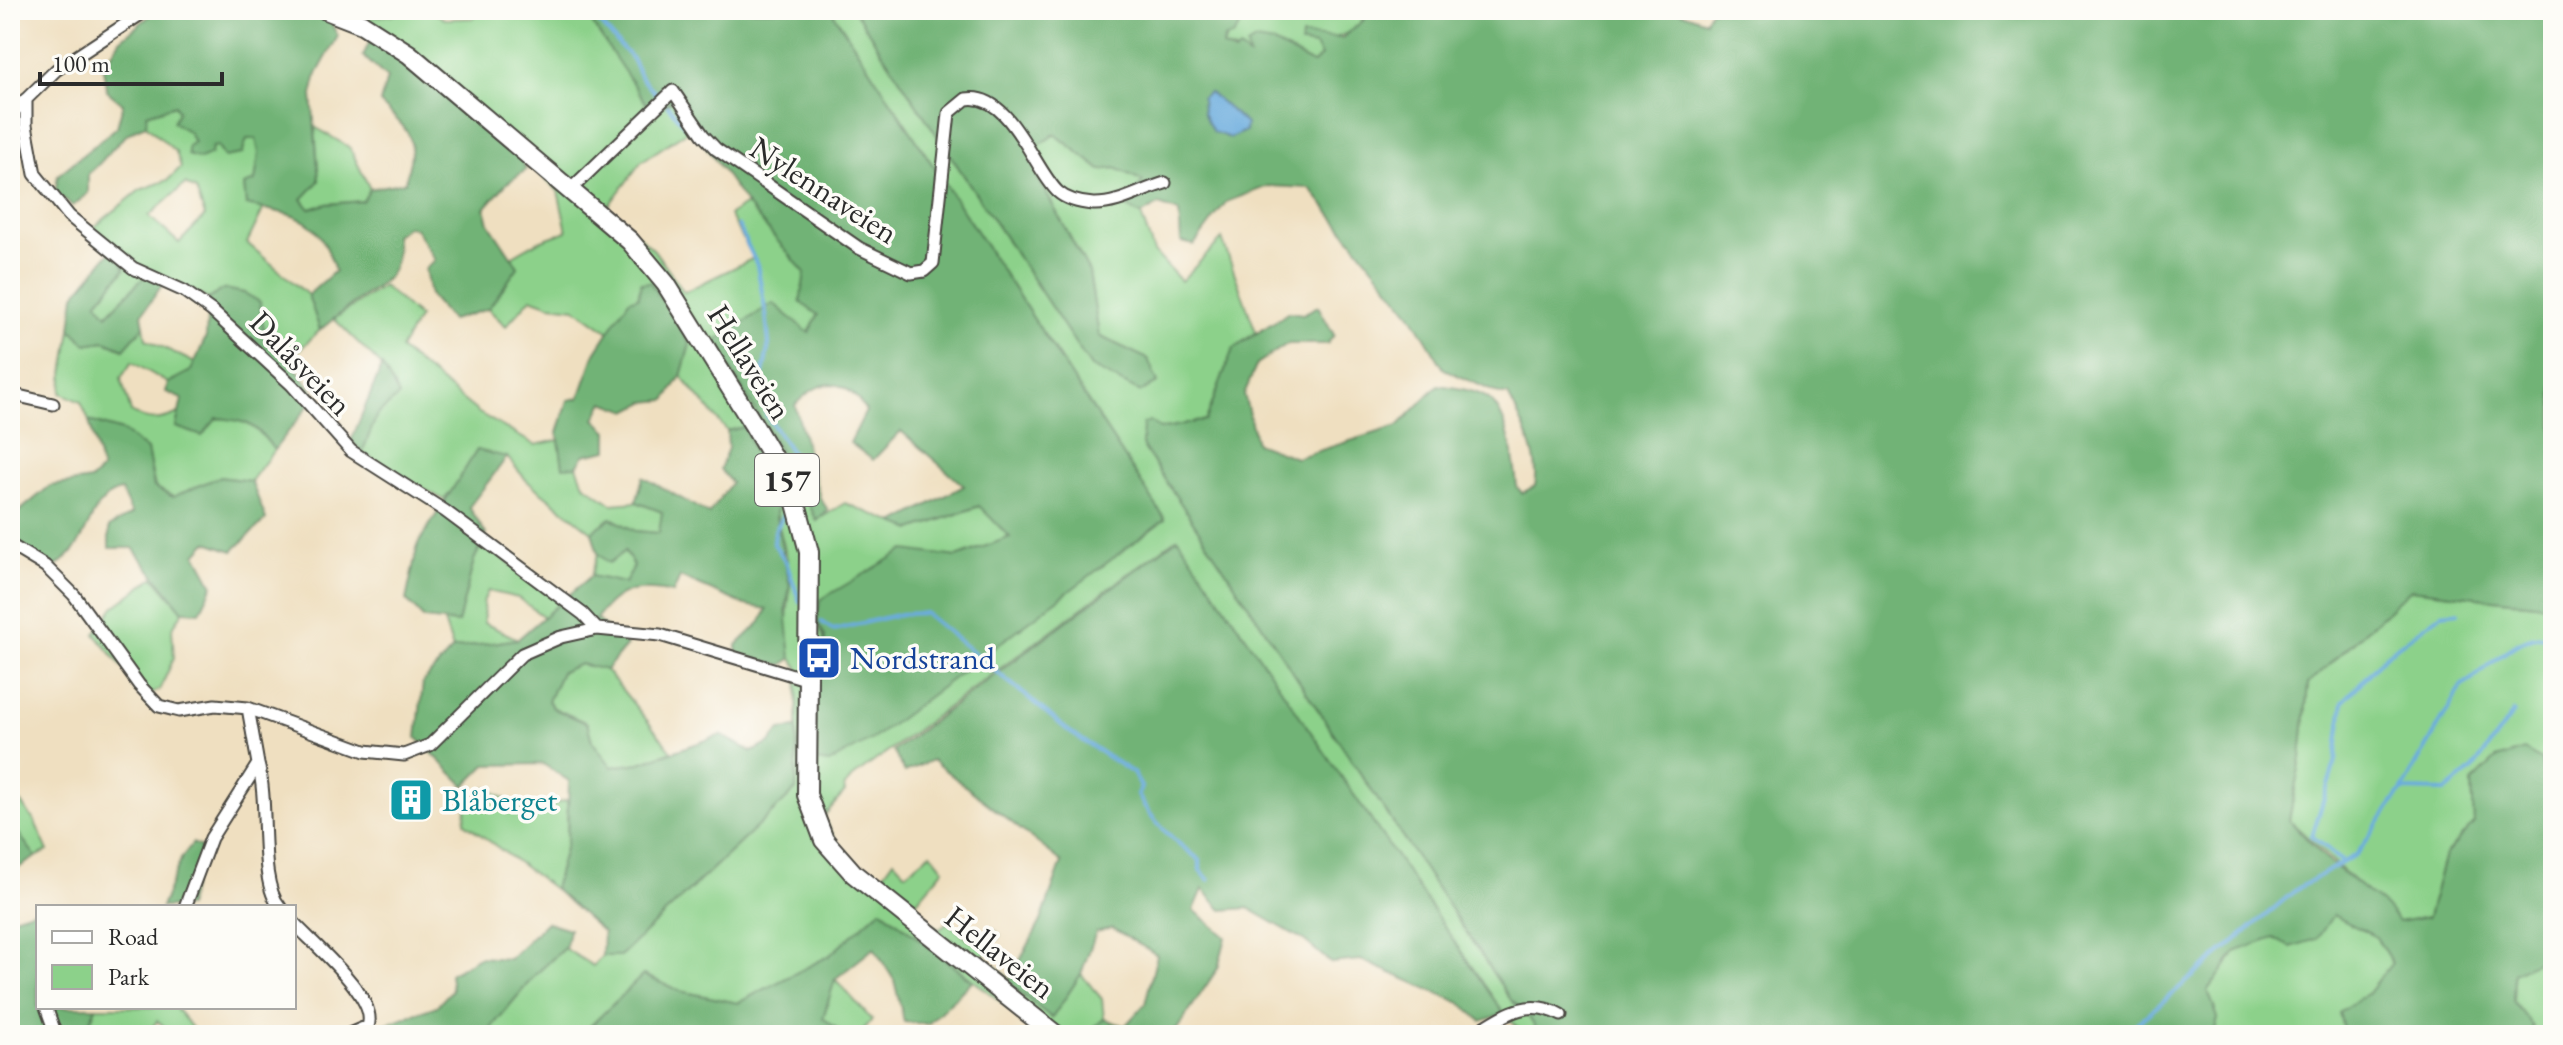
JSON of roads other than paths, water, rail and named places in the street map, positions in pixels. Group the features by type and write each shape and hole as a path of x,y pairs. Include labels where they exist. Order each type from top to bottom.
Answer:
{"main road":[{"name":"Hellaveien","path":"326,10 362,24 409,54 630,241 656,270 793,492 809,552 807,795 817,828 832,852 887,902 1056,1035"}],"street":[{"path":"10,115 56,70 147,10"},
{"name":"Nylennaveien","path":"570,190 673,91 703,135 735,163 800,204 859,248 911,273 924,271 933,263 949,113 966,99 979,100 1013,124 1053,187 1067,198 1105,203 1165,183"},
{"name":"Dalåsveien","path":"26,99 32,166 49,195 69,216 133,268 184,291 212,311 301,394 351,451 465,525 583,614 597,629"},
{"path":"10,394 53,404"},
{"path":"10,545 45,566 67,588 159,706 179,711 215,705 248,708 365,751 404,755 430,745 478,701 522,654 561,637 597,629 660,635 809,680"},
{"path":"248,708 266,808 267,884 279,905"},
{"path":"186,905 211,838 258,764"},
{"path":"296,925 351,982 366,1006 371,1018 368,1026 347,1035"},
{"path":"1472,1035 1522,1006 1546,1007 1561,1015"},
{"path":"47,1009 56,1035"}],"water":[{"path":"1209,92 1246,124 1245,131 1230,138 1213,132 1203,113 1202,98"}],"waterway":[{"path":"588,10 633,60 641,78 660,98"},
{"path":"668,106 685,126"},
{"path":"738,225 757,265 766,314 769,344 760,388 767,416 805,473 801,483"},
{"path":"788,507 775,531 774,544 786,562 800,602"},
{"path":"2343,862 2312,836 2336,760 2343,702 2386,655 2441,614 2458,612"},
{"path":"822,622 833,630 901,614 925,613 1070,732 1133,773 1141,787 1138,795 1150,814 1173,839 1200,860 1200,870 1209,880"},
{"path":"2123,1035 2297,889 2357,854 2402,790 2462,685 2516,645 2540,636 2553,637"},
{"path":"2402,790 2446,791 2473,769 2514,712"}],"place":[{"name":"Nordstrand","path":"819,658"},
{"name":"Blåberget","path":"411,800"}]}
